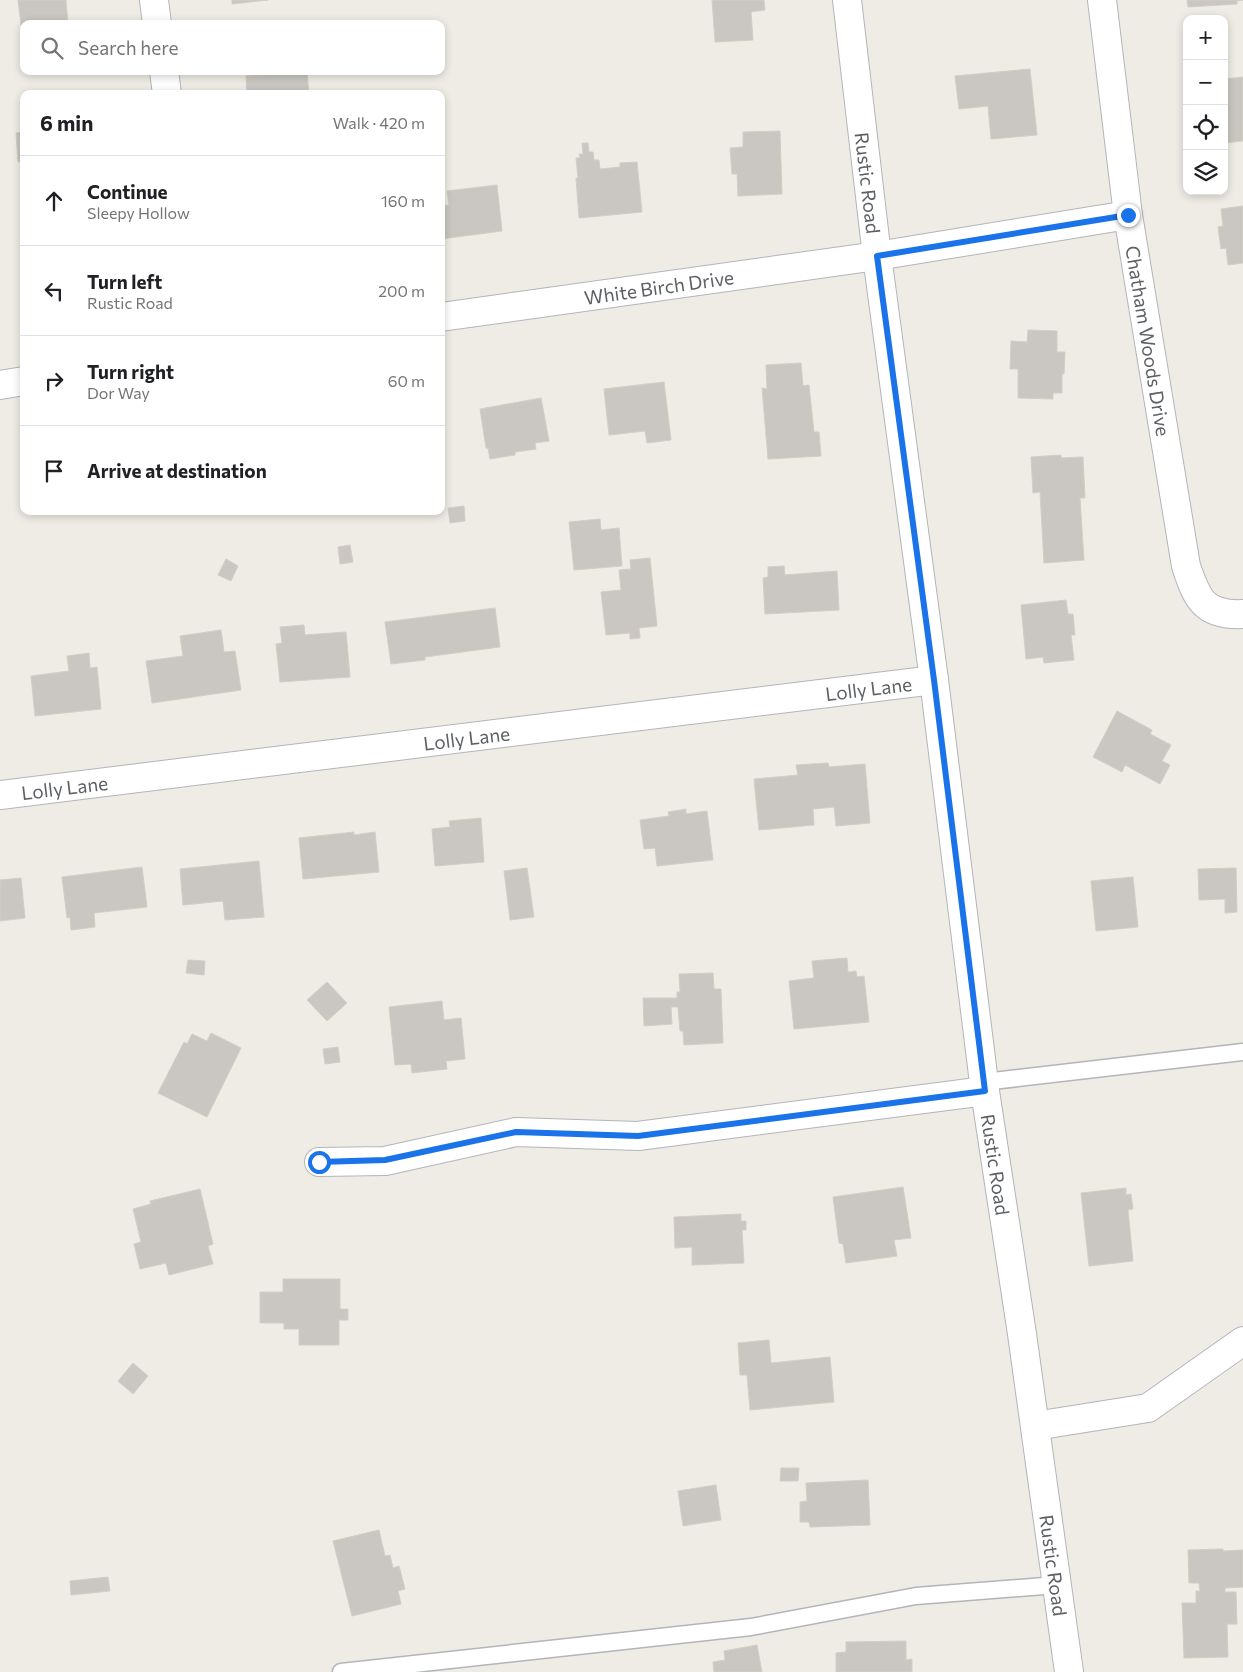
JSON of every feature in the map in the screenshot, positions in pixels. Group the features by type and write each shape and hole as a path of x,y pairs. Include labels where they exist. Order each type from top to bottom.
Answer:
{"street":[{"path":"154,0 156,20"},
{"name":"Rustic Road","path":"847,0 877,256 934,680 984,1087 1069,1672"},
{"name":"Chatham Woods Drive","path":"1102,0 1128,215 1186,566 1194,592 1205,605 1227,615 1243,614"},
{"path":"165,75 166,90"},
{"name":"White Birch Drive","path":"445,316 877,256 1128,215"},
{"path":"0,385 20,382"},
{"name":"Lolly Lane","path":"0,795 934,680"},
{"path":"319,1162 385,1160 516,1132 638,1136 984,1087"},
{"path":"1034,1426 1148,1408 1243,1341"}],"lane":[{"path":"984,1087 1243,1052"},
{"path":"341,1672 751,1627 916,1596 1057,1585"}],"building":[{"path":"18,0 66,0 68,20 20,20"},
{"path":"232,0 268,0 232,4"},
{"path":"712,0 764,0 765,10 751,12 753,40 715,42"},
{"path":"1187,0 1243,0 1237,1 1237,4 1188,7"},
{"path":"1030,69 1037,135 991,139 988,106 959,109 955,76"},
{"path":"307,75 309,90 247,90 246,76"},
{"path":"1243,77 1243,141 1228,143 1228,79"},
{"path":"780,131 782,194 738,196 737,174 732,174 730,148 743,147 743,132"},
{"path":"20,132 20,162 18,162 16,133"},
{"path":"582,143 588,143 589,152 593,152 594,160 599,160 600,169 620,167 620,163 637,162 642,212 579,218 576,158 580,158 579,154 583,154"},
{"path":"497,185 502,231 445,238 445,206 449,205 447,191"},
{"path":"1243,206 1243,263 1228,265 1226,248 1221,249 1218,227 1223,226 1221,209"},
{"path":"1028,330 1057,331 1057,352 1065,352 1062,393 1053,393 1053,399 1018,398 1018,369 1010,369 1011,341 1027,342"},
{"path":"801,363 803,386 809,385 814,432 819,432 821,456 768,459 762,388 767,389 766,365"},
{"path":"664,382 671,440 647,443 645,431 609,435 604,389"},
{"path":"541,398 549,441 535,443 536,449 515,452 515,455 490,459 488,448 486,448 480,409"},
{"path":"1061,455 1061,458 1083,457 1085,498 1080,498 1084,560 1044,563 1040,492 1033,493 1031,457"},
{"path":"464,506 465,521 450,523 448,508"},
{"path":"600,519 601,530 619,528 622,566 574,570 569,522"},
{"path":"350,545 353,562 340,564 338,547"},
{"path":"650,558 657,626 639,628 640,638 630,639 630,633 606,635 601,592 621,590 619,570 631,569 630,560"},
{"path":"226,559 238,566 231,581 218,575"},
{"path":"784,566 785,575 837,571 839,610 765,614 763,578 768,577 768,567"},
{"path":"1066,600 1068,614 1073,614 1075,635 1071,635 1074,660 1044,663 1043,657 1026,659 1021,605"},
{"path":"495,608 500,647 425,657 425,660 391,664 385,622"},
{"path":"304,625 305,635 346,632 350,677 280,682 276,644 282,643 280,627"},
{"path":"221,630 224,652 235,651 241,690 152,703 146,661 183,656 180,636"},
{"path":"89,653 90,668 97,667 101,709 35,716 31,676 69,671 67,656"},
{"path":"1117,711 1152,730 1150,734 1171,745 1162,761 1170,765 1160,784 1125,765 1122,772 1093,757"},
{"path":"828,763 829,767 865,764 870,823 836,826 834,807 813,809 814,825 759,830 754,779 798,775 796,765"},
{"path":"686,809 686,814 707,811 713,860 657,866 655,848 644,849 640,820 669,816 668,812"},
{"path":"481,818 484,862 435,866 432,829 450,827 449,821"},
{"path":"354,832 354,835 375,832 379,872 303,879 299,838"},
{"path":"259,861 264,917 225,920 223,901 183,905 180,869"},
{"path":"142,867 147,907 94,913 95,927 71,930 70,917 67,918 62,877"},
{"path":"527,868 534,917 510,920 504,871"},
{"path":"1236,868 1237,912 1225,913 1225,899 1199,900 1198,869"},
{"path":"1133,877 1138,927 1096,931 1091,881"},
{"path":"21,878 25,918 0,921 0,880"},
{"path":"847,958 848,972 856,971 857,977 864,976 869,1022 794,1029 789,981 814,978 812,961"},
{"path":"188,960 205,961 204,975 186,973"},
{"path":"713,973 714,989 721,989 723,1043 684,1045 683,1031 680,1031 678,1007 671,1007 672,1024 644,1026 643,998 677,998 677,992 680,992 679,974"},
{"path":"327,982 347,1003 327,1021 307,1000"},
{"path":"442,1001 444,1020 461,1018 465,1059 446,1061 447,1069 412,1073 411,1064 395,1065 389,1007"},
{"path":"211,1033 241,1048 207,1117 158,1093 184,1042 187,1044 192,1034 207,1041"},
{"path":"338,1047 340,1062 325,1064 323,1049"},
{"path":"903,1187 911,1238 894,1240 897,1256 846,1263 843,1244 839,1243 833,1197"},
{"path":"1126,1188 1126,1195 1131,1194 1133,1209 1128,1210 1133,1261 1089,1266 1081,1193"},
{"path":"200,1189 213,1244 208,1246 213,1264 169,1275 166,1263 140,1269 134,1244 141,1242 133,1209 151,1204 150,1201"},
{"path":"741,1214 741,1221 746,1221 746,1230 742,1230 744,1263 692,1265 692,1247 675,1248 674,1217"},
{"path":"283,1279 340,1279 340,1309 348,1309 348,1320 339,1320 339,1345 299,1345 299,1329 284,1329 284,1323 260,1323 260,1292 283,1292"},
{"path":"769,1340 771,1363 830,1357 834,1402 750,1410 747,1375 740,1375 738,1343"},
{"path":"133,1363 148,1376 133,1394 118,1381"},
{"path":"781,1468 799,1468 798,1481 780,1481"},
{"path":"868,1480 870,1525 810,1527 809,1522 800,1522 800,1502 807,1501 806,1483"},
{"path":"716,1485 721,1520 683,1526 678,1491"},
{"path":"379,1530 385,1556 390,1555 393,1568 399,1566 405,1589 398,1591 401,1604 352,1616 333,1541"},
{"path":"1223,1549 1223,1551 1243,1550 1243,1587 1225,1588 1225,1592 1236,1592 1237,1624 1227,1624 1228,1657 1184,1658 1182,1603 1196,1603 1196,1591 1200,1591 1199,1583 1189,1583 1188,1550"},
{"path":"108,1577 110,1591 71,1595 70,1581"},
{"path":"906,1641 906,1660 912,1659 912,1672 836,1672 836,1653 846,1652 846,1642"},
{"path":"757,1645 762,1672 714,1672 713,1662 725,1660 724,1651"}],"route":[{"path":"319,1162 385,1160 516,1132 638,1136 985,1091 951,808 877,256 1128,215"}]}
